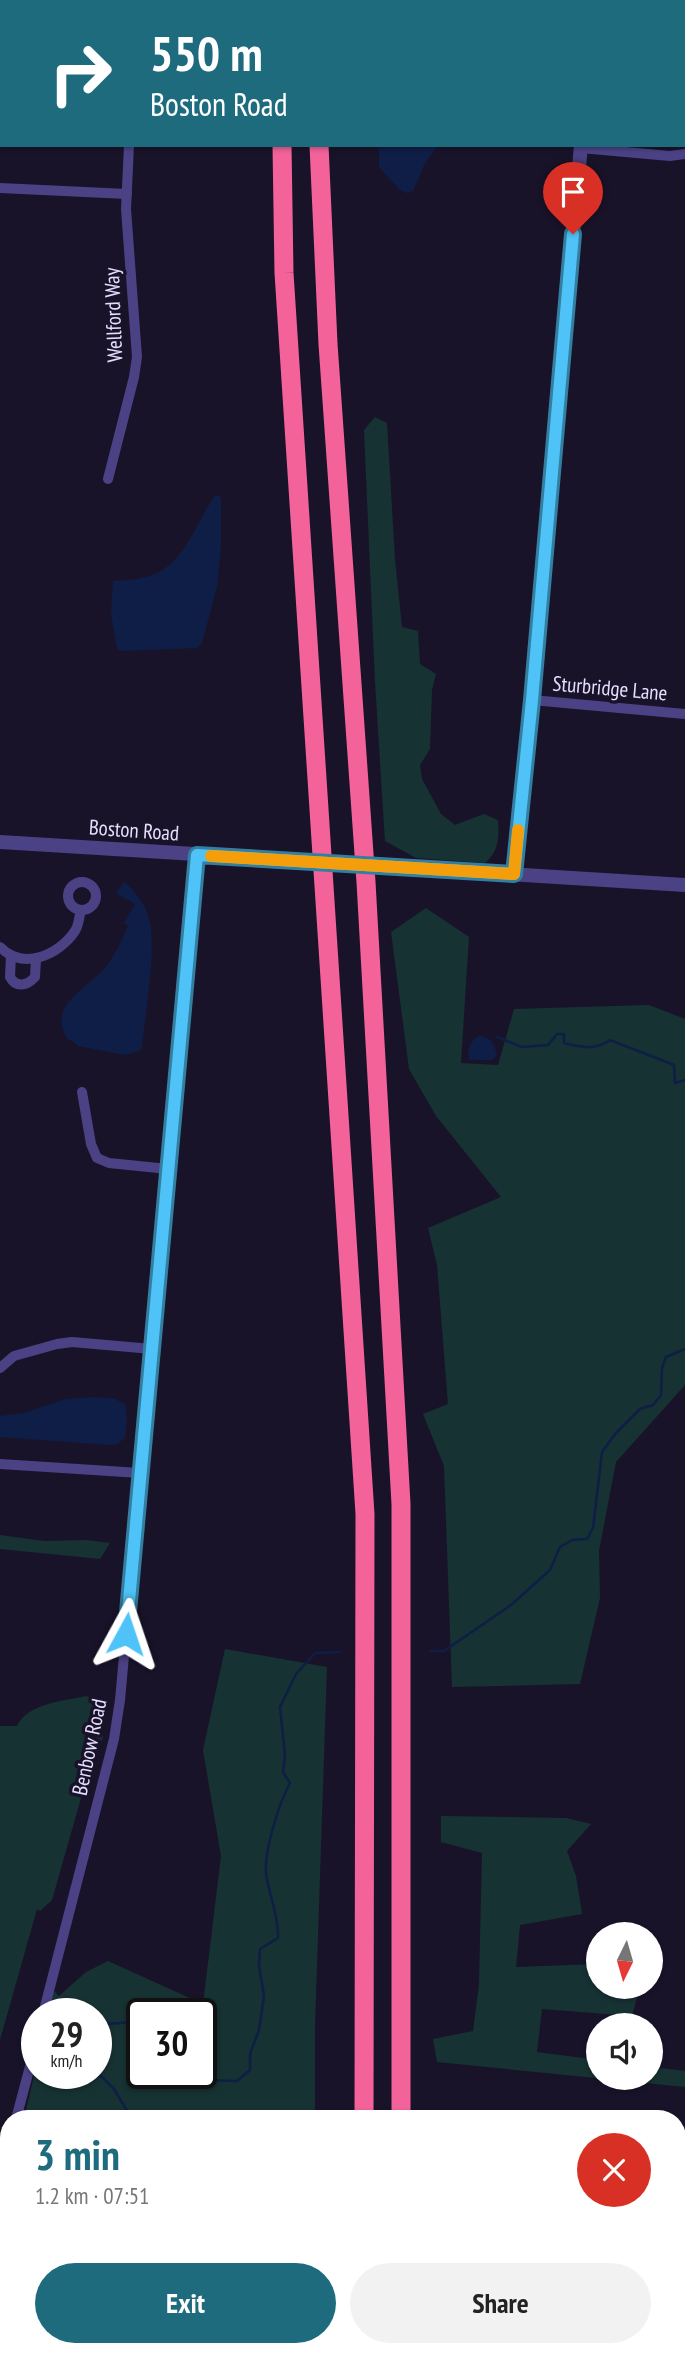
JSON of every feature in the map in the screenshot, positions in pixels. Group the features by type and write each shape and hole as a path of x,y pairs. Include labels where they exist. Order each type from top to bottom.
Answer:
{"highway":[{"path":"282,147 284,273 326,881 365,1514 364,2110"},
{"path":"318,147 328,344 366,882 401,1504 401,2110"}],"street":[{"name":"Wellford Way","path":"108,479 137,357 127,194 129,147"},
{"path":"514,874 581,147 670,156 685,154"},
{"path":"0,187 127,194"},
{"name":"Sturbridge Lane","path":"532,700 685,714"},
{"name":"Boston Road","path":"0,842 685,885"},
{"name":"Benbow Road","path":"47,1998 114,1739 124,1661 197,855"},
{"path":"0,947 11,955 36,959 59,947 72,934 77,926 80,910"},
{"path":"11,955 10,977 20,984 29,983 35,977 36,959"},
{"path":"82,1092 91,1144 97,1158 109,1163 168,1169"},
{"path":"0,1368 14,1356 57,1343 152,1349"},
{"path":"0,1464 140,1473"},
{"path":"18,2110 24,2089"}],"green space":[{"path":"375,417 387,423 402,627 418,631 420,664 436,674 432,690 430,749 420,765 422,779 441,814 455,825 484,814 498,820 497,844 485,863 416,858 385,841 364,430"},
{"path":"426,908 469,937 461,1063 498,1065 514,1009 649,1005 685,1019 685,1385 616,1462 599,1551 600,1598 580,1684 452,1687 444,1466 423,1414 448,1404 437,1265 428,1228 501,1197 436,1116 409,1069 391,932"},
{"path":"0,1535 44,1541 87,1540 110,1543 100,1559 0,1549"},
{"path":"225,1649 327,1667 315,2025 315,2110 26,2110 31,2089 112,2089 112,1998 51,1998 53,1990 59,1996 86,1972 108,1961 190,1998 126,1998 126,2089 217,2089 217,1998 204,1998 221,1856 203,1750"},
{"path":"86,1696 100,1701 103,1737 85,1784 52,1900 40,1911 37,1909 0,2040 0,1726 17,1726 29,1712 38,1708"},
{"path":"441,1816 566,1818 591,1824 567,1851 576,1876 582,1914 520,1925 516,1967 586,1964 586,1999 637,1999 633,2013 542,2009 537,2052 586,2058 586,2077 437,2062 433,2039 473,2031 479,1984 482,1853 441,1842"},
{"path":"663,2068 685,2071 685,2087 663,2085"}],"water":[{"path":"379,147 437,147 425,163 413,191 406,193 399,189 379,167"},
{"path":"215,495 220,496 221,500 221,547 217,587 202,643 197,648 117,649 111,614 113,581 146,577 170,564 187,544"},
{"path":"124,882 137,895 146,911 152,935 142,1047 139,1051 125,1055 78,1046 67,1039 62,1027 65,1008 108,964 128,926 124,923 135,904 116,893"},
{"path":"479,1036 489,1039 493,1044 497,1055 492,1060 469,1060 470,1046"},
{"path":"66,1399 115,1399 125,1404 125,1438 117,1444 0,1437 0,1416 24,1413"}],"waterway":[{"path":"497,1037 522,1047 548,1045 557,1034 564,1034 564,1043 582,1047 599,1046 610,1040 674,1065 675,1083 685,1080"},
{"path":"431,1651 444,1651 511,1605 550,1570 560,1547 572,1540 587,1539 593,1528 602,1452 615,1434 640,1409 653,1405 661,1395 662,1368 666,1357 685,1349"},
{"path":"217,2080 237,2081 250,2070 250,2054 259,2030 264,1996 259,1966 260,1949 278,1938 266,1864 273,1827 290,1783 283,1772 285,1755 280,1707 296,1674 315,1653 339,1652"},
{"path":"112,2024 126,2023"},
{"path":"112,2087 127,2110"}],"slow traffic":[{"path":"211,856 514,874 518,830"}],"route":[{"path":"126,1634 197,855 514,874 573,234"}]}
